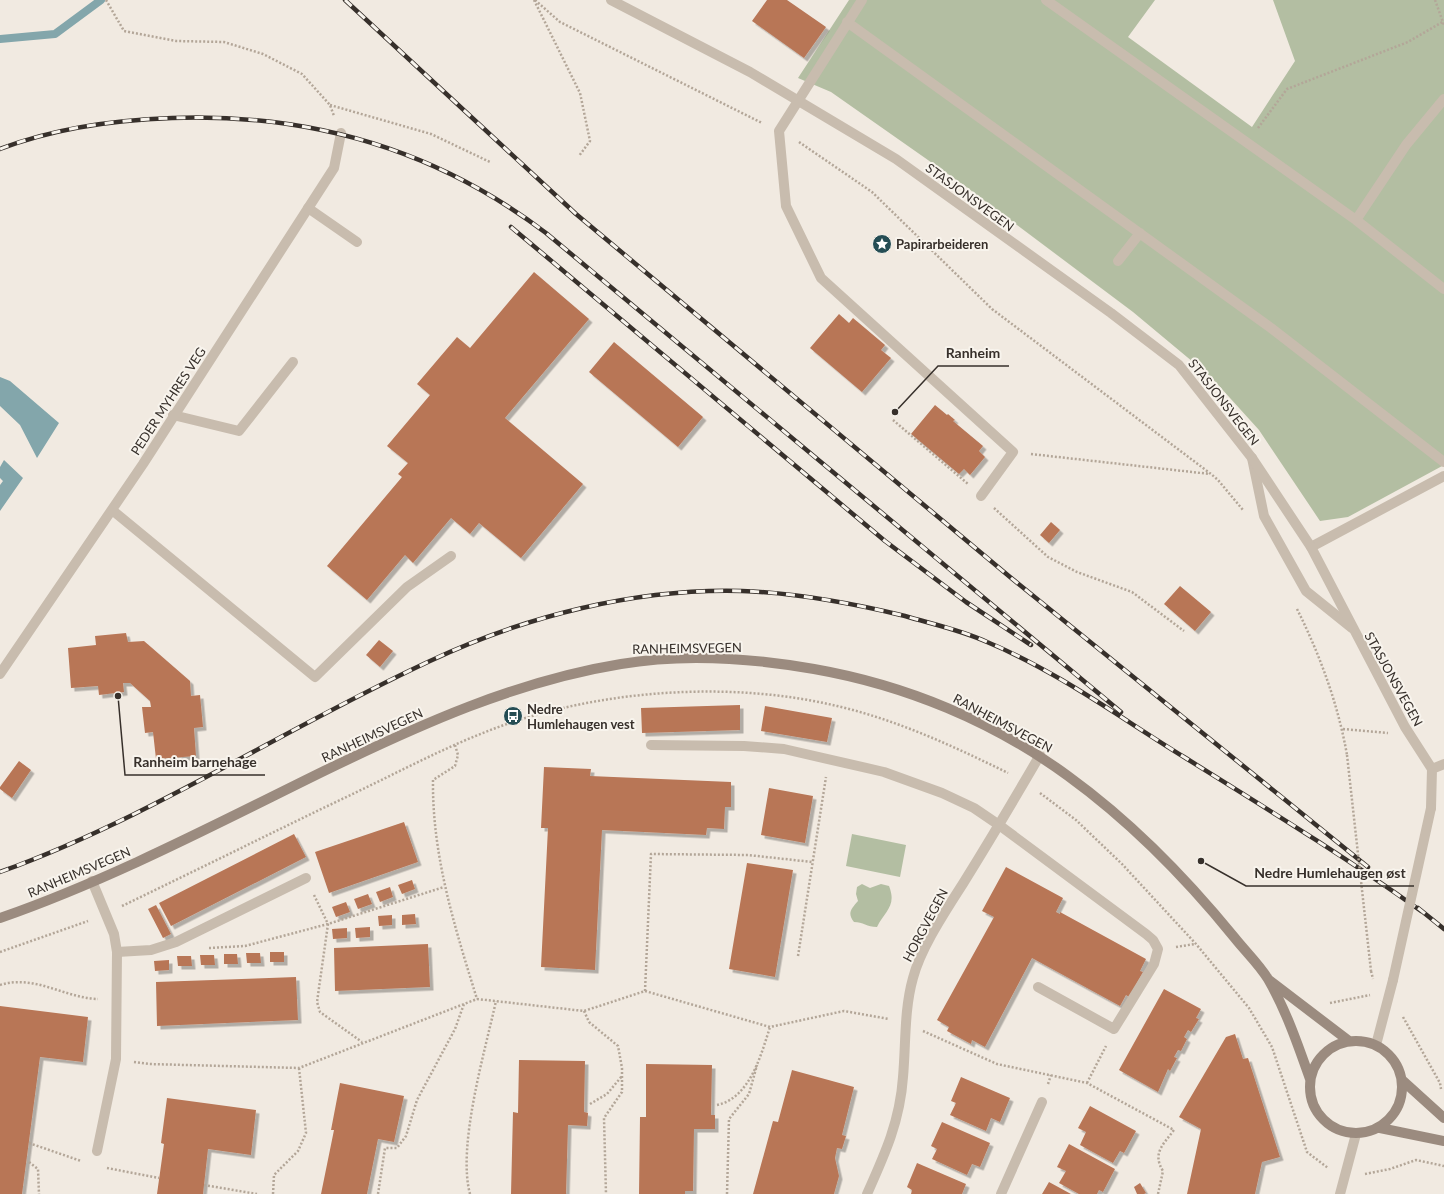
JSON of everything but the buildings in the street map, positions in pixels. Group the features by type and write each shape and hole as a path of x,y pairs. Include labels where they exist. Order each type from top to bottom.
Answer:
{"street":[{"name":"STASJONSVEGEN","path":"611,0 750,72 896,159 1111,313 1178,365 1252,458 1311,547 1405,727 1432,769"},
{"path":"862,0 778,131 786,206 821,278 1013,452 981,496"},
{"path":"1046,0 1356,220 1444,289"},
{"path":"847,22 1270,328 1444,462"},
{"path":"1356,220 1406,145 1444,99"},
{"name":"PEDER MYHRES VEG","path":"0,674 112,510 334,168 341,133"},
{"path":"308,208 357,242"},
{"path":"1118,261 1140,233"},
{"path":"173,415 239,431 293,362"},
{"path":"1252,458 1264,516 1306,591 1352,628"},
{"path":"1311,547 1444,476"},
{"path":"112,510 316,677 407,587 451,556"},
{"name":"RANHEIMSVEGEN","path":"0,918 34,906 146,857 395,737 457,711 517,689 577,673 624,663 669,659 732,658 790,664 854,676 913,694 968,716 1040,755 1095,795 1153,849 1211,909 1267,978 1293,1032 1310,1079"},
{"path":"652,745 744,746 784,749 884,772 942,793 974,808 999,825 1153,940 1158,949 1154,964 1114,1029 1038,987"},
{"name":"HORGVEGEN","path":"867,1194 890,1141 898,1112 904,1077 905,1022 913,976 921,956 1040,755"},
{"path":"1376,1045 1393,980 1431,808 1432,769 1444,764"},
{"path":"117,952 151,950 176,942 306,878"},
{"path":"92,881 114,934 117,952 116,1059 97,1151"},
{"name":"RANHEIMSVEGEN","path":"1267,978 1349,1041"},
{"path":"1349,1041 1362,1041 1376,1045 1388,1053 1398,1066 1402,1080 1402,1096 1397,1110 1380,1128 1368,1133 1356,1134 1340,1131 1326,1123 1315,1110 1310,1095 1310,1079 1316,1064 1326,1051 1337,1044 1349,1041"},
{"path":"1402,1080 1444,1118"},
{"path":"1001,1194 1042,1102"},
{"path":"1380,1128 1444,1141"},
{"path":"1340,1194 1356,1134"}],"path":[{"path":"106,0 124,30 176,41 224,42 264,54 302,74 330,105 341,133"},
{"path":"534,0 560,22 806,146 872,192 992,310 1211,474 1218,480 1245,514"},
{"path":"534,0 580,93 590,141 579,156"},
{"path":"1247,143 1287,89 1408,42 1444,23 1435,0"},
{"path":"330,105 431,134 490,162"},
{"path":"892,420 981,496 1048,557 1077,572 1132,592 1184,631"},
{"path":"1013,452 1211,474"},
{"path":"1294,602 1318,651 1343,729 1374,986"},
{"path":"0,952 106,914 455,745 522,719 589,703 644,695 715,692 776,696 836,706 888,721 949,744 1025,782 1076,820 1122,864 1196,944 1249,1008 1272,1047 1307,1152 1331,1170"},
{"path":"1343,729 1387,733 1405,727"},
{"path":"455,745 458,755 455,766 433,780 437,838 444,887 477,999"},
{"path":"798,956 828,759"},
{"path":"645,991 650,854 748,855 812,862"},
{"path":"306,878 328,924 317,1002 320,1012 362,1042"},
{"path":"206,948 245,946 328,924 444,887"},
{"path":"0,985 7,983 33,982 82,999 116,1000"},
{"path":"116,1059 149,1064 299,1068 362,1042 477,999 584,1010 645,991 770,1027 844,1011 905,1022 996,1064 1087,1083 1174,1130 1159,1150 1158,1163 1163,1171 1158,1194"},
{"path":"1325,1004 1376,994"},
{"path":"470,1194 467,1178 469,1133 496,1001"},
{"path":"378,1194 385,1148 397,1148 406,1136 417,1100 455,1029 464,1003"},
{"path":"584,1010 589,1022 618,1046 622,1076 622,1092 604,1118 606,1194"},
{"path":"1403,1017 1440,1083 1442,1096"},
{"path":"727,1194 730,1118 750,1094 757,1065 770,1027"},
{"path":"1087,1083 1114,1029"},
{"path":"717,1105 725,1103 745,1086 757,1065"},
{"path":"273,1194 274,1175 298,1151 306,1133 299,1068"},
{"path":"590,1104 607,1094 622,1076"},
{"path":"1361,1175 1390,1169 1416,1160 1444,1166"},
{"path":"29,1162 38,1169 39,1194"},
{"path":"204,1185 257,1194"}],"green space":[{"path":"849,0 1155,0 1128,37 1252,127 1295,61 1273,0 1444,0 1444,465 1348,517 1320,521 1259,430 1211,377 1133,312 965,186 831,92 798,78"},
{"path":"852,834 906,845 900,877 846,866"},
{"path":"862,884 870,888 881,884 889,886 892,899 891,904 877,927 854,922 850,914 858,901 856,894 857,887"}],"water":[{"path":"0,377 10,381 59,423 37,458 20,425 0,406"},
{"path":"4,460 23,478 0,511 0,485 3,481 0,478 0,467"}],"waterway":[{"path":"0,39 55,34 101,0"}],"railway":[{"path":"345,0 576,214 1010,577 1368,867"},
{"path":"0,149 63,130 85,126 150,119 223,118 273,122 322,130 369,142 415,158 460,179 504,204 546,233 1121,712"},
{"path":"511,227 885,541 966,602 1031,645"},
{"path":"0,872 56,850 110,826 376,687 466,645 543,618 622,600 662,594 702,591 742,591 804,596 885,611 967,634 1013,654 1087,695 1304,832 1421,911"},
{"path":"1418,908 1444,929"}],"place":[{"name":"Papirarbeideren","path":"882,244"},
{"name":"Ranheim","path":"895,412"},
{"name":"Ranheim barnehage","path":"118,696"},
{"name":"Nedre Humlehaugen vest","path":"513,716"},
{"name":"Nedre Humlehaugen øst","path":"1201,861"}]}
